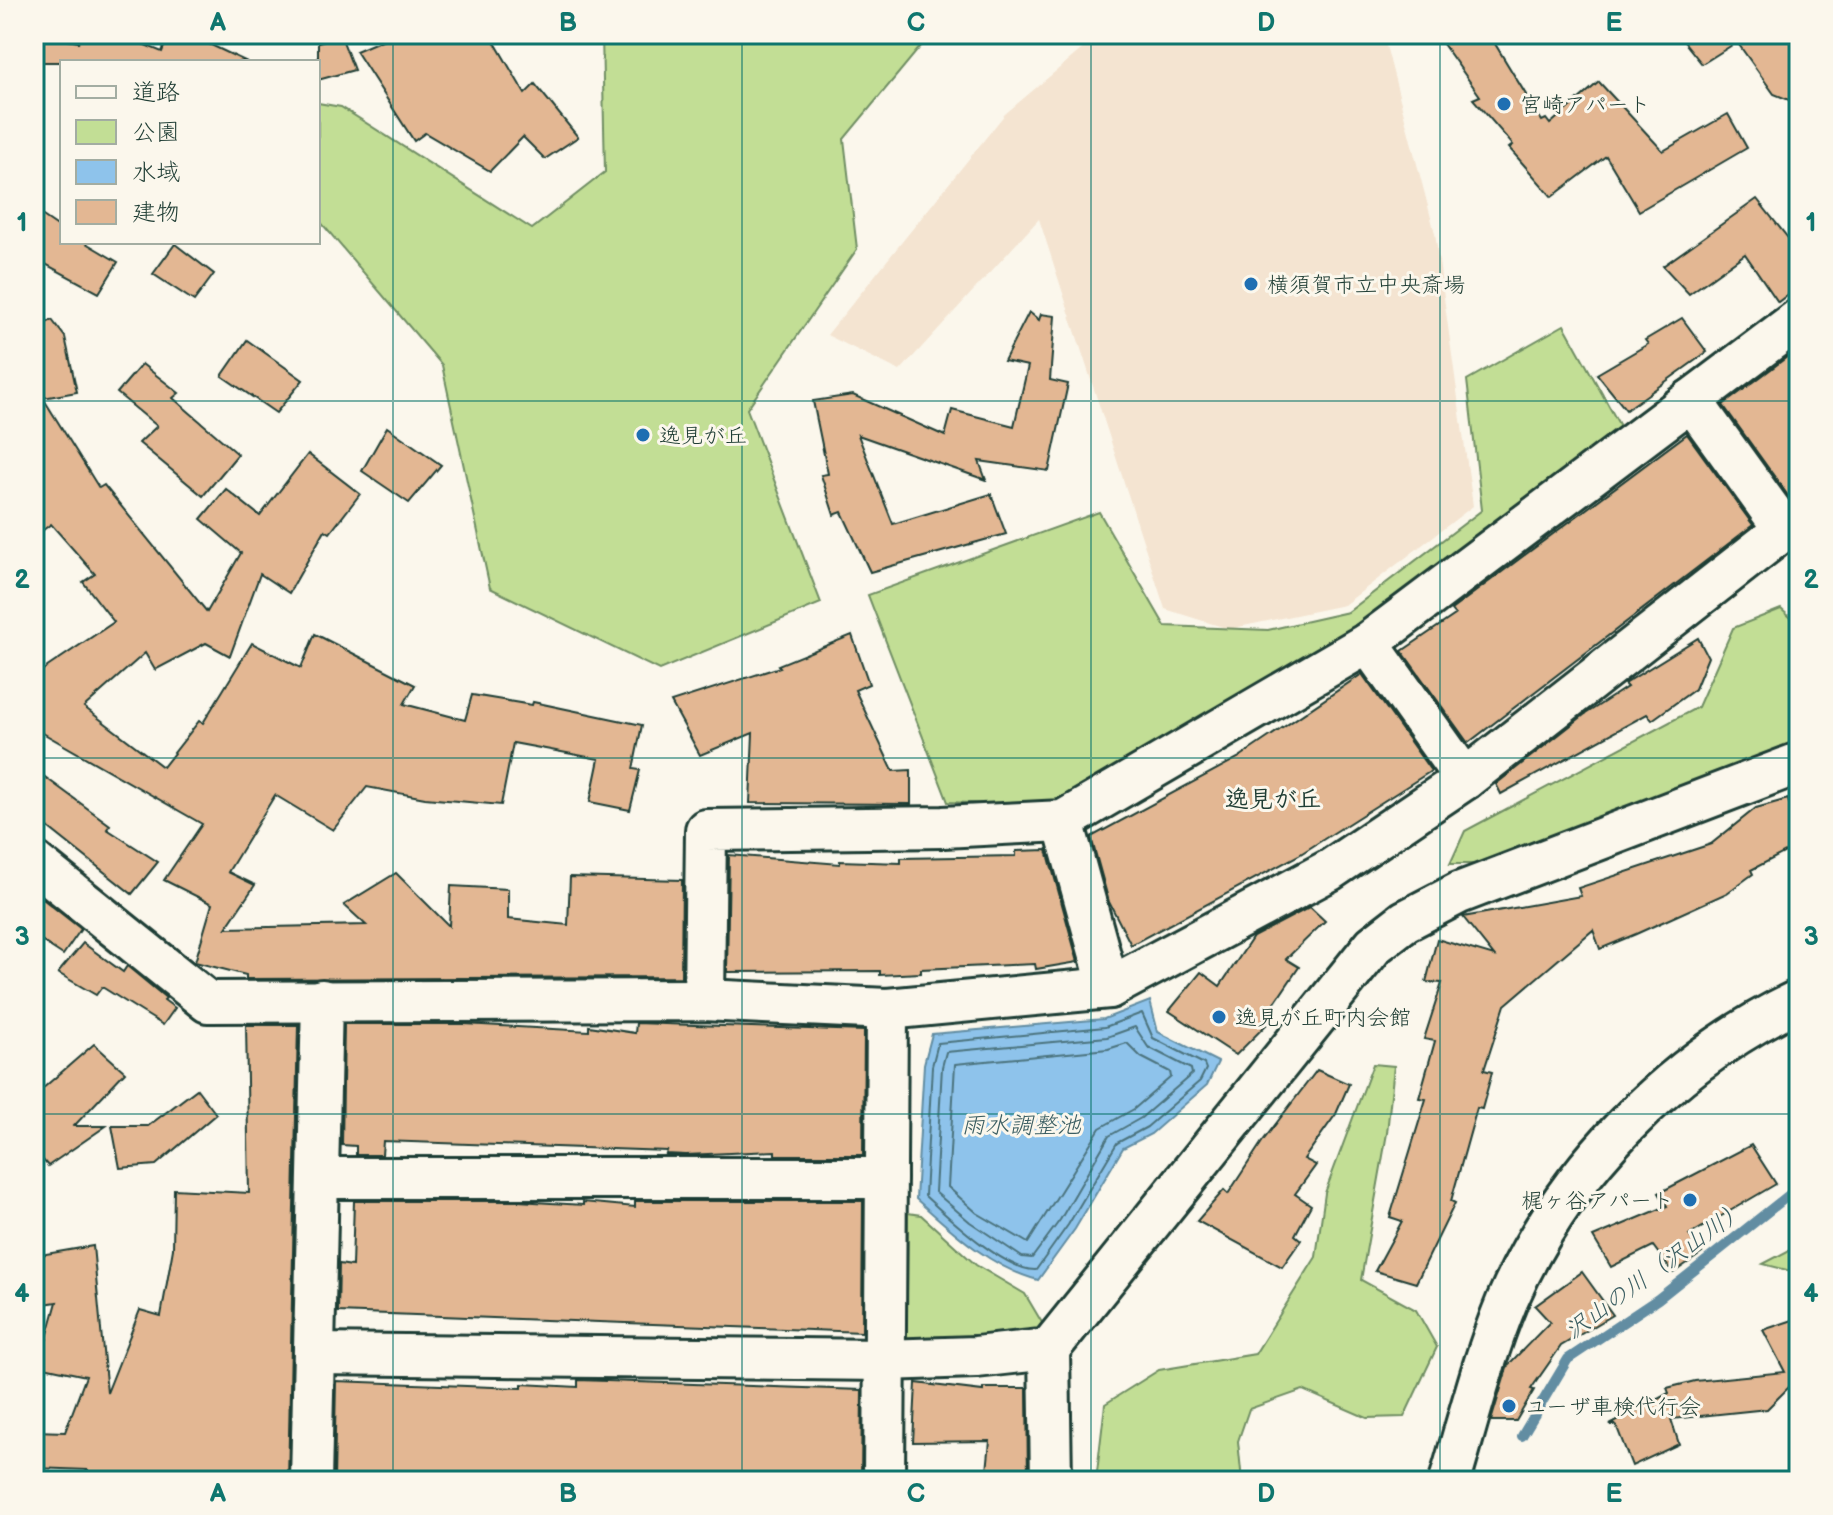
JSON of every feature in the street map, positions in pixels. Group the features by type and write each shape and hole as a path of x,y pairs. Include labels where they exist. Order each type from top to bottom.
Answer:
{"street":[{"path":"704,1000 706,830 943,827 1063,821 1368,643 1799,319"},
{"path":"34,862 208,1002 704,1000 887,1009 1109,988 1330,870 1465,779 1792,523 1691,400"},
{"path":"1368,643 1465,779"},
{"path":"1051,1481 1049,1349 1332,993 1374,945 1394,929 1459,893 1799,763"},
{"path":"1063,821 1109,988"},
{"path":"311,1481 322,1000"},
{"path":"1450,1481 1483,1369 1508,1299 1545,1231 1601,1151 1656,1094 1765,1017 1799,1000"},
{"path":"884,1481 887,1009"},
{"path":"320,1178 886,1178"},
{"path":"314,1354 884,1360 976,1357 1049,1349"}],"shaded area":[{"name":"横須賀市立中央斎場","path":"1100,34 1383,34 1435,233 1473,506 1344,605 1229,629 1165,609 1039,219 900,371 827,335 1005,114"}],"green space":[{"path":"602,34 931,34 844,139 857,249 747,409 821,603 659,670 490,588 442,365 320,221 320,103 341,107 532,229 605,172"},
{"path":"1564,325 1626,437 1399,607 1057,807 948,802 868,595 1099,512 1165,626 1268,630 1348,612 1482,510 1467,380"},
{"path":"1781,609 1799,625 1799,740 1482,864 1450,864 1465,831 1698,707 1733,628"},
{"path":"1373,1064 1394,1066 1387,1133 1361,1280 1416,1310 1437,1347 1404,1417 1367,1418 1303,1390 1249,1409 1238,1441 1242,1481 1096,1481 1105,1404 1159,1370 1255,1354 1316,1257 1325,1193"},
{"path":"908,1213 921,1215 976,1265 1025,1294 1044,1326 1011,1343 899,1346 907,1292"},
{"path":"1799,1245 1799,1273 1763,1264"}],"water":[{"name":"雨水調整池","path":"1150,1001 1158,1032 1218,1062 1207,1085 1151,1134 1123,1148 1075,1229 1038,1280 988,1258 916,1199 924,1064 932,1034 1104,1019"}],"building":[{"path":"34,34 79,42 82,34 118,34 162,52 169,34 188,34 243,60 60,60 34,62"},
{"path":"396,34 490,34 525,94 535,84 578,137 545,159 523,137 490,171 425,133 414,141 356,51"},
{"path":"1436,34 1489,34 1542,121 1546,119 1550,124 1599,82 1663,151 1728,114 1747,148 1639,211 1606,156 1552,197 1509,148 1513,145 1473,99 1480,96"},
{"path":"1678,34 1790,34 1799,49 1799,104 1774,94 1737,42 1702,64"},
{"path":"341,36 354,70 320,79 318,43"},
{"path":"1757,199 1799,252 1799,286 1778,302 1745,254 1689,294 1663,266"},
{"path":"34,210 60,228 60,244 87,244 118,262 99,293 34,258"},
{"path":"175,244 214,274 194,301 153,274"},
{"path":"1029,312 1039,320 1041,314 1055,316 1050,380 1068,384 1049,471 979,461 986,480 858,435 893,524 991,494 1006,534 870,572 842,512 834,515 821,475 828,474 813,401 853,395 945,436 952,410 1014,426 1028,366 1004,361"},
{"path":"1682,318 1707,352 1626,410 1597,374 1648,344 1645,340"},
{"path":"52,320 65,337 77,392 43,398 99,488 104,485 207,612 241,553 201,519 226,489 260,516 308,454 360,494 330,533 325,530 289,593 260,574 230,656 206,643 155,670 145,653 84,707 163,767 199,721 203,723 252,643 301,668 315,634 415,685 404,704 465,720 472,695 532,705 533,702 642,725 633,769 640,770 630,810 590,802 599,759 513,743 501,805 425,798 367,787 333,830 275,795 228,872 255,885 226,928 366,925 344,905 396,873 449,926 451,886 508,889 508,919 568,925 570,877 682,880 681,977 246,979 246,975 195,962 212,904 164,880 202,824 34,728 34,676 114,622 83,582 95,574 51,524 34,537 34,329"},
{"path":"247,340 303,380 276,413 222,376"},
{"path":"1799,348 1799,489 1789,497 1723,405"},
{"path":"142,364 179,393 173,398 238,454 203,496 139,443 157,426 117,393"},
{"path":"387,427 441,465 409,503 362,471"},
{"path":"1687,434 1753,525 1468,743 1402,651 1455,615 1451,610"},
{"path":"852,635 869,684 855,690 893,771 911,770 911,804 750,803 753,733 700,755 671,702 780,667 778,665"},
{"path":"1698,638 1708,657 1695,689 1652,720 1647,714 1501,794 1496,784 1584,715 1627,687 1624,684"},
{"path":"1362,674 1431,771 1299,855 1131,945 1109,902 1091,837 1238,758"},
{"path":"34,769 110,825 107,829 158,862 132,894 34,816"},
{"path":"1788,799 1789,803 1799,802 1799,845 1751,870 1753,874 1727,893 1600,949 1593,930 1505,1005 1484,1070 1492,1072 1482,1109 1477,1108 1451,1201 1455,1203 1416,1283 1375,1271 1402,1221 1390,1217 1426,1099 1419,1098 1435,1041 1424,1039 1442,983 1426,982 1437,939 1494,956 1463,917 1581,896 1578,888 1711,844 1756,808"},
{"path":"1047,850 1078,962 1036,969 1035,964 921,969 921,973 880,975 880,971 727,972 729,855 840,864 840,861 901,863 901,858 1016,856 1016,851"},
{"path":"34,892 81,929 63,955 34,936"},
{"path":"1310,907 1325,921 1286,959 1299,967 1264,1019 1269,1022 1236,1055 1169,1011 1201,972 1220,986 1253,937"},
{"path":"83,943 123,972 127,966 166,998 164,1000 175,1008 163,1025 102,987 96,995 58,973"},
{"path":"636,1023 864,1031 863,1155 775,1155 775,1151 686,1155 666,1154 667,1151 383,1141 382,1155 356,1155 356,1146 342,1145 344,1024 464,1024 589,1031 589,1026 635,1033"},
{"path":"246,1025 298,1025 288,1481 89,1481 88,1470 35,1468 35,1431 65,1432 86,1376 39,1366 57,1302 37,1305 34,1256 93,1246 107,1393 140,1310 161,1316 173,1249 174,1189 249,1193"},
{"path":"94,1044 125,1072 74,1126 106,1126 48,1166 34,1150 34,1096"},
{"path":"1317,1070 1349,1084 1336,1114 1304,1159 1316,1165 1295,1194 1311,1205 1295,1235 1301,1240 1282,1267 1197,1221 1224,1190 1228,1194 1262,1142"},
{"path":"197,1089 216,1114 156,1165 120,1168 112,1126 148,1126"},
{"path":"1751,1145 1776,1184 1689,1235 1702,1253 1673,1273 1653,1246 1611,1267 1593,1237 1667,1206 1659,1193"},
{"path":"354,1201 518,1201 583,1205 583,1202 635,1207 635,1201 863,1201 862,1332 338,1312 339,1264 352,1266"},
{"path":"1582,1272 1613,1315 1561,1346 1531,1389 1534,1390 1516,1421 1491,1421 1508,1365 1550,1322 1535,1306"},
{"path":"1799,1318 1799,1396 1792,1384 1767,1409 1671,1419 1679,1444 1632,1466 1616,1425 1610,1425 1669,1393 1667,1388 1695,1381 1785,1372 1763,1330"},
{"path":"578,1380 862,1390 861,1481 334,1481 336,1381 522,1388 522,1384 578,1387"},
{"path":"916,1383 983,1391 983,1388 1027,1388 1028,1481 986,1481 990,1441 913,1442"}],"waterway":[{"name":"沢山の川（沢山川）","path":"1522,1436 1568,1359 1658,1299 1799,1187"}],"place":[{"name":"宮崎アパート","path":"1504,104"},
{"name":"横須賀市立中央斎場","path":"1251,284"},
{"name":"逸見が丘","path":"643,435"},
{"name":"逸見が丘町内会館","path":"1219,1017"},
{"name":"梶ヶ谷アパート","path":"1690,1200"},
{"name":"ユーザ車検代行会","path":"1509,1406"}],"district":[{"name":"逸見が丘","path":"1273,799"}]}
